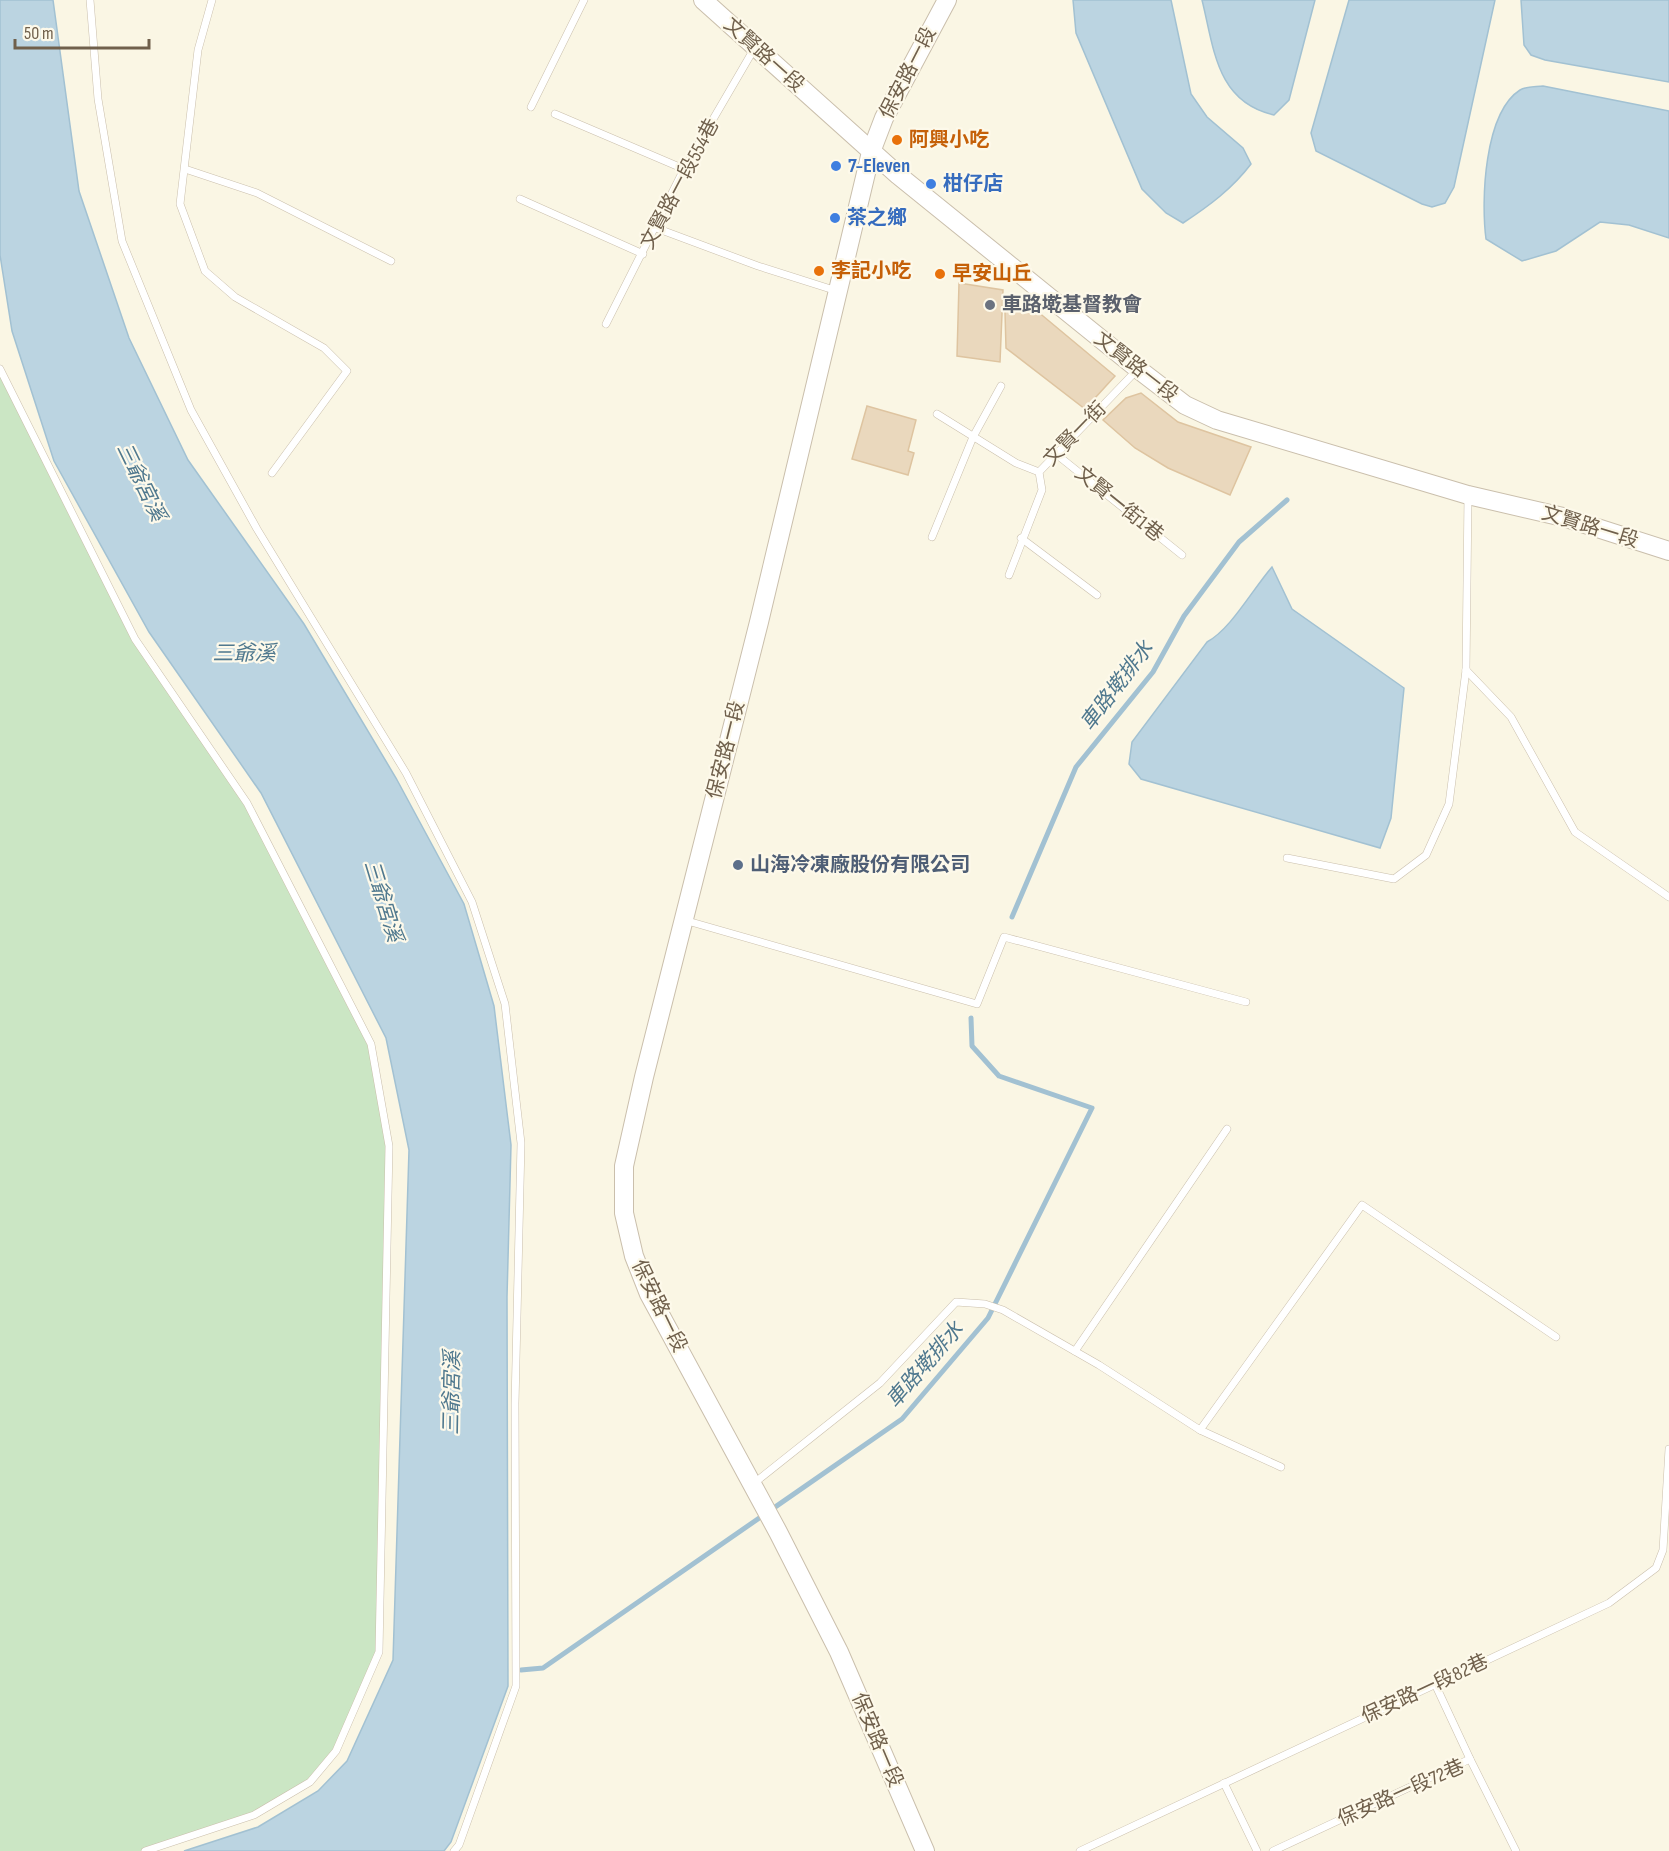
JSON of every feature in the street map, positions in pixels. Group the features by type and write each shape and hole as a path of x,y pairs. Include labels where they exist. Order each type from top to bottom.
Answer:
{"street":[{"name":"文賢路一段","path":"702,0 756,46 871,152 1185,405 1217,420 1468,495 1563,517 1669,551"},
{"name":"保安路一段","path":"925,1851 839,1652 778,1532 649,1294 634,1256 624,1213 626,1152 682,919 762,610 871,152 884,118 947,0"}],"lane":[{"path":"90,0 98,99 122,241 187,400 256,529 406,773 472,902 505,1004 521,1143 514,1404 516,1686 459,1845 454,1851"},
{"path":"212,0 198,50 180,204 205,271 235,297 324,348 347,371 272,473"},
{"path":"531,107 584,0"},
{"name":"文賢路一段554巷","path":"606,324 684,169 756,46"},
{"path":"555,114 684,169"},
{"path":"185,169 258,193 391,261"},
{"path":"520,199 643,254"},
{"path":"656,228 758,266 838,291"},
{"path":"0,369 135,639 247,803 371,1044 389,1146 379,1652 336,1751 310,1782 254,1815 145,1851"},
{"name":"文賢一街","path":"1009,575 1021,538 1042,490 1040,472 1138,369"},
{"path":"932,537 973,437 1001,386"},
{"path":"937,414 1016,463 1040,472"},
{"name":"文賢一街1巷","path":"1056,454 1182,555"},
{"path":"1287,858 1394,879 1426,855 1449,804 1466,670 1468,495"},
{"path":"1021,538 1097,595"},
{"path":"1466,670 1511,717 1575,832 1669,897"},
{"path":"682,919 977,1004 1005,937 1246,1002"},
{"path":"1075,1351 1227,1129"},
{"path":"1200,1430 1362,1205 1556,1337"},
{"path":"754,1488 880,1383 956,1302 986,1304 1003,1310 1075,1351 1200,1430 1281,1467"},
{"name":"保安路一段82巷","path":"1080,1851 1609,1603 1656,1568 1663,1550 1669,1449"},
{"path":"1435,1684 1470,1759"},
{"name":"保安路一段72巷","path":"1273,1851 1470,1759 1516,1851"},
{"path":"1224,1783 1257,1851"}],"green space":[{"path":"0,369 135,639 247,803 371,1044 389,1146 379,1652 336,1751 310,1782 254,1815 145,1851 0,1851"}],"water":[{"name":"三爺溪","path":"0,0 53,0 79,191 129,338 188,460 304,624 396,778 464,904 494,1006 511,1145 507,1297 508,1686 451,1842 444,1851 184,1851 258,1827 318,1791 347,1761 393,1660 409,1150 386,1038 261,793 149,632 54,461 12,331 0,255"},
{"path":"1073,0 1171,0 1191,94 1207,117 1243,148 1251,164 1220,196 1183,223 1166,213 1142,189 1076,33"},
{"path":"1202,0 1315,0 1289,100 1274,115 1255,108 1240,98 1229,86 1215,54"},
{"path":"1349,0 1495,0 1454,187 1445,203 1432,207 1422,204 1316,151 1311,133"},
{"path":"1521,0 1669,0 1669,82 1545,60 1531,55 1524,45"},
{"path":"1543,86 1669,111 1669,238 1629,225 1600,222 1556,251 1522,261 1486,239 1485,181 1492,137 1499,118 1508,101 1520,90"},
{"path":"1272,567 1292,609 1404,688 1391,818 1380,848 1141,779 1129,764 1132,742 1207,642 1233,619"}],"building":[{"path":"959,283 1003,290 1000,362 957,356"},
{"path":"1019,296 1115,376 1085,409 1006,348 1005,312"},
{"path":"1141,393 1178,422 1251,447 1230,495 1168,468 1135,448 1103,420 1126,398"},
{"path":"867,406 916,420 908,451 914,453 908,475 852,459"}],"waterway":[{"name":"車路墘排水","path":"1012,917 1076,767 1153,672 1184,616 1239,542 1287,500"},
{"name":"車路墘排水","path":"521,1670 543,1668 902,1419 988,1318 1092,1108 999,1076 972,1046 971,1018"}],"place":[{"name":"阿興小吃","path":"897,140"},
{"name":"7-Eleven","path":"836,166"},
{"name":"柑仔店","path":"931,184"},
{"name":"茶之鄉","path":"835,218"},
{"name":"李記小吃","path":"819,271"},
{"name":"早安山丘","path":"940,274"},
{"name":"車路墘基督教會","path":"990,305"},
{"name":"山海冷凍廠股份有限公司","path":"738,865"}],"water label":[{"name":"三爺宮溪","path":"141,482"},
{"name":"三爺宮溪","path":"383,901"},
{"name":"三爺宮溪","path":"452,1393"}]}
